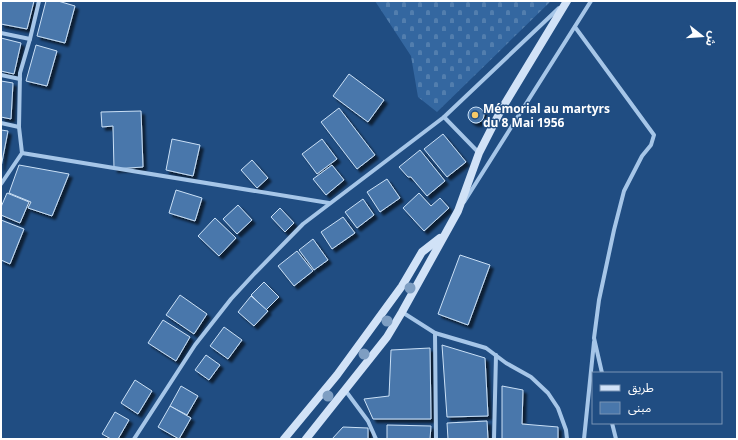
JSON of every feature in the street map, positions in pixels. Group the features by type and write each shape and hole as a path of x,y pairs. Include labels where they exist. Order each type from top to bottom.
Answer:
{"main road":[{"path":"306,439 387,337 402,312 458,211 479,153 501,110 567,1"},
{"path":"284,439 337,375 402,286 422,252 444,235"}],"street":[{"path":"1,184 22,153 19,127 20,73 39,1"},
{"path":"134,439 195,344 231,299 303,224 444,117 567,1"},
{"path":"458,211 591,1"},
{"path":"575,27 654,135 651,145 642,156 624,191 614,230 599,300 584,439"},
{"path":"1,33 30,39"},
{"path":"1,75 20,79"},
{"path":"444,117 479,153"},
{"path":"1,123 19,127"},
{"path":"22,153 329,203"},
{"path":"402,312 435,333 486,348 531,377 548,393 558,408 566,430 567,439"},
{"path":"435,333 436,439"},
{"path":"594,338 602,372"},
{"path":"494,439 496,355"},
{"path":"345,390 368,421 376,439"},
{"path":"612,424 616,439"}],"green space":[{"path":"375,1 551,1 437,112 418,97 411,56"}],"building":[{"path":"1,1 34,1 27,29 1,24"},
{"path":"46,1 58,1 75,6 65,43 37,36"},
{"path":"1,38 21,43 14,74 1,71"},
{"path":"36,45 57,51 47,86 26,81"},
{"path":"349,74 384,100 368,122 333,96"},
{"path":"1,81 13,83 11,119 1,117"},
{"path":"473,107 479,107 484,112 482,121 479,123 473,123 468,118 468,112"},
{"path":"339,108 375,155 357,169 321,122"},
{"path":"141,111 143,167 114,169 113,126 102,127 101,112"},
{"path":"474,112 479,114 477,118 472,117"},
{"path":"1,130 8,131 1,167"},
{"path":"443,134 466,162 447,177 424,149"},
{"path":"172,139 200,145 193,176 166,170"},
{"path":"322,139 337,159 317,174 302,154"},
{"path":"420,150 445,181 427,196 411,177 408,177 399,167"},
{"path":"252,160 268,178 257,188 241,170"},
{"path":"19,165 69,174 52,216 28,208 31,202 9,193"},
{"path":"332,165 344,180 326,195 313,179"},
{"path":"387,179 400,198 380,212 367,192"},
{"path":"176,190 202,198 195,221 169,213"},
{"path":"7,193 29,202 20,223 1,215 1,207"},
{"path":"419,193 431,206 440,198 449,208 424,231 403,208"},
{"path":"363,199 374,215 357,228 345,212"},
{"path":"238,205 252,220 237,234 223,219"},
{"path":"280,208 294,223 285,232 271,217"},
{"path":"343,217 355,233 332,249 321,232"},
{"path":"215,218 236,238 219,256 198,236"},
{"path":"1,220 24,229 10,264 1,260"},
{"path":"313,239 328,260 314,270 299,250"},
{"path":"297,251 313,271 294,286 278,266"},
{"path":"460,255 490,265 468,325 438,314"},
{"path":"264,282 279,297 266,310 251,295"},
{"path":"180,295 207,314 194,334 166,315"},
{"path":"251,296 268,311 254,326 238,312"},
{"path":"163,320 190,337 176,361 148,343"},
{"path":"224,327 242,340 228,359 210,346"},
{"path":"442,345 485,358 488,416 447,417"},
{"path":"430,348 431,419 373,419 364,399 389,396 391,350"},
{"path":"206,355 220,365 209,380 195,370"},
{"path":"135,380 152,391 138,414 121,403"},
{"path":"181,386 198,396 187,415 170,406"},
{"path":"502,386 523,390 522,424 558,427 558,439 502,439"},
{"path":"170,406 191,418 179,439 158,427"},
{"path":"115,412 129,420 118,439 111,439 102,434"},
{"path":"487,421 488,439 448,439 447,423"},
{"path":"387,425 431,426 430,439 387,439"},
{"path":"343,427 368,428 368,439 332,439"}],"place":[{"name":"Mémorial au martyrs du 8 Mai 1956","path":"475,115"}]}
